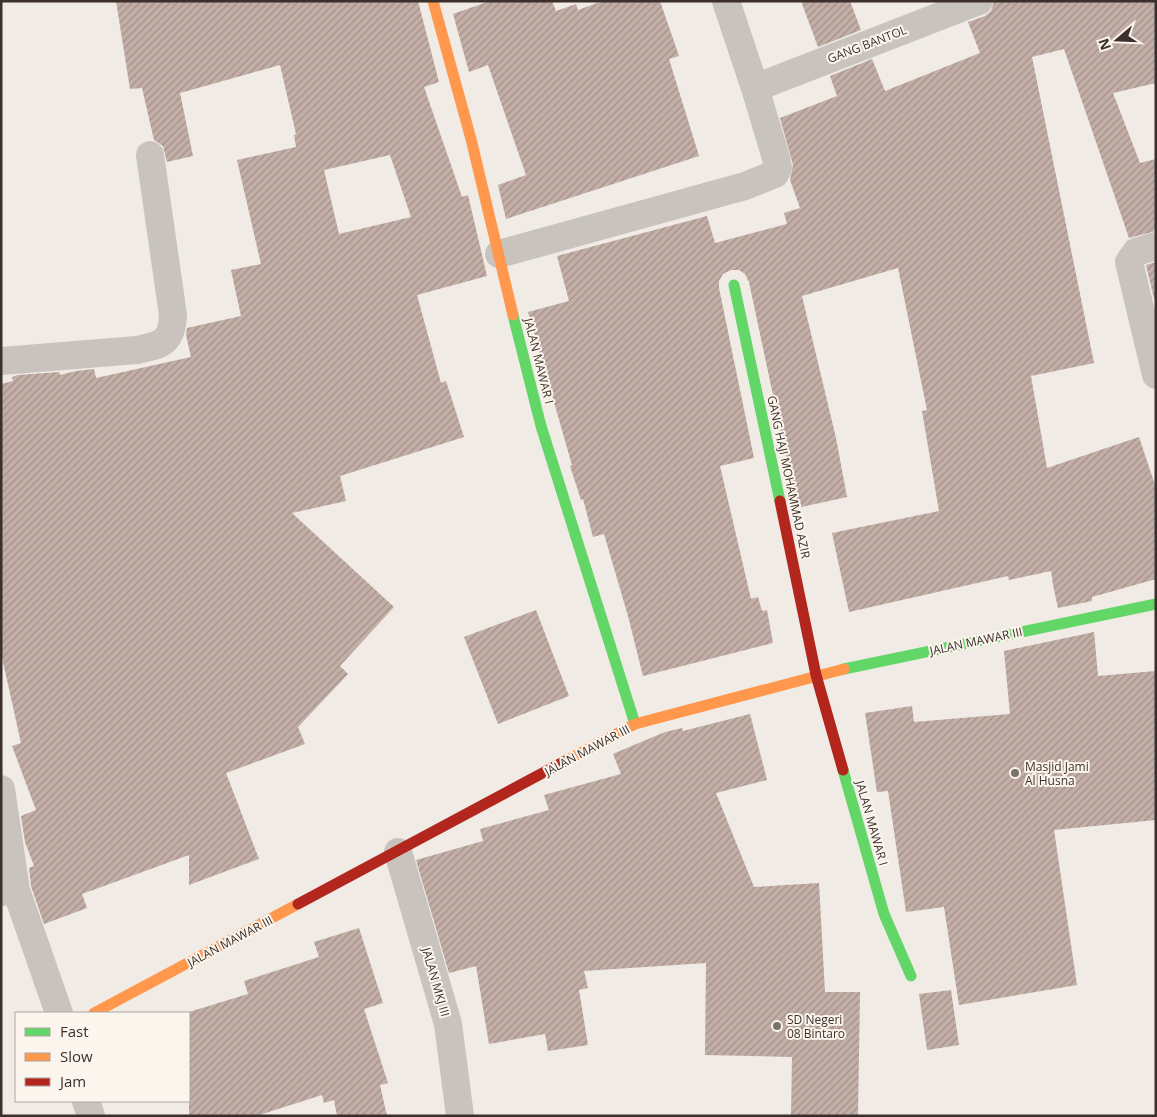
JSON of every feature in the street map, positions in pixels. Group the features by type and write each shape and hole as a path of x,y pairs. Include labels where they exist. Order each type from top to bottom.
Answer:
{"street":[{"name":"JALAN MAWAR I","path":"433,1 471,139 524,363 635,724"},
{"path":"498,254 744,186 775,174 778,168 776,158 726,1"},
{"name":"GANG BANTOL","path":"755,88 979,1"},
{"path":"1,361 137,350 152,347 166,340 172,329 173,315 150,155"},
{"path":"1156,246 1136,252 1129,264 1156,375"},
{"name":"GANG HAJI MOHAMMAD AZIR","path":"734,285 816,675"},
{"name":"JALAN MAWAR III","path":"96,1012 635,724 816,675 976,640 1156,604"},
{"name":"JALAN MAWAR I","path":"816,675 876,889 884,914 911,976"},
{"path":"1,789 8,891 59,1012"},
{"name":"JALAN MKJ III","path":"398,852 448,1024 460,1116"},
{"path":"86,1102 91,1116"}],"building":[{"path":"116,1 418,1 439,82 424,87 462,197 468,195 487,276 417,295 441,383 446,381 464,437 340,476 346,501 292,513 394,607 340,666 348,674 298,727 305,744 226,773 259,859 189,885 189,855 82,894 87,908 44,924 31,886 29,868 34,866 25,842 21,816 36,810 12,746 21,743 1,653 1,384 13,381 12,377 18,375 59,372 60,375 94,369 96,378 191,357 186,335 187,328 241,316 231,270 261,264 237,160 296,147 294,135 296,134 280,65 180,93 193,156 167,162 163,146 154,140 142,88 130,89","holes":["390,155 411,217 339,234 324,170"]},
{"path":"490,1 552,1 556,11 576,4 578,10 603,1 660,1 679,56 669,59 699,156 506,219 498,185 526,175 488,65 469,72 453,14"},
{"path":"801,1 850,1 861,30 818,47"},
{"path":"994,1 1156,1 1156,83 1113,93 1140,163 1156,159 1156,231 1129,238 1064,49 1032,57 1094,363 1031,376 1047,468 1139,437 1156,488 1156,579 1092,597 1092,601 1058,608 1051,571 1009,580 1008,576 849,612 832,533 939,511 922,411 927,410 898,268 802,296 836,438 847,497 797,508 749,282 745,274 739,270 731,270 723,274 719,281 719,288 754,458 720,466 751,599 758,597 762,611 767,610 773,643 643,676 604,534 593,537 583,499 581,500 570,466 572,465 528,312 569,301 557,256 707,216 715,243 787,224 784,213 800,208 790,180 793,165 780,118 837,96 830,76 872,59 885,91 980,53 968,22 985,16 991,11"},
{"path":"1156,262 1156,299 1154,299 1146,265"},
{"path":"536,610 569,696 498,724 464,637"},
{"path":"1094,632 1098,676 1156,671 1156,820 1054,830 1077,985 959,1005 944,907 906,912 888,791 877,792 865,713 912,706 914,722 1010,714 1004,651"},
{"path":"750,714 767,780 716,793 754,887 819,883 825,992 860,992 858,1116 791,1116 792,1057 705,1055 706,963 584,971 588,988 579,990 588,1045 548,1051 545,1034 489,1044 476,966 449,973 416,860 483,841 480,829 549,810 544,795 621,774 613,754 615,753 665,732 682,728 683,731"},
{"path":"359,928 383,1003 364,1009 388,1083 380,1085 387,1116 337,1116 334,1100 324,1103 322,1095 256,1116 189,1116 189,1012 248,994 244,981 319,957 314,942"},
{"path":"951,990 959,1045 927,1050 919,994"}],"traffic: fast":[{"path":"734,285 780,501"},
{"path":"513,315 541,426 635,724"},
{"path":"844,669 1156,604"},
{"path":"843,770 884,914 911,976"}],"traffic: slow":[{"path":"433,1 471,139 513,315"},
{"path":"567,760 635,724 844,669"},
{"path":"96,1012 298,904"}],"traffic: jam":[{"path":"780,501 816,675 843,770"},
{"path":"298,904 567,760"}],"place":[{"name":"Masjid Jami Al Husna","path":"1015,773"},
{"name":"SD Negeri 08 Bintaro","path":"777,1026"}]}
